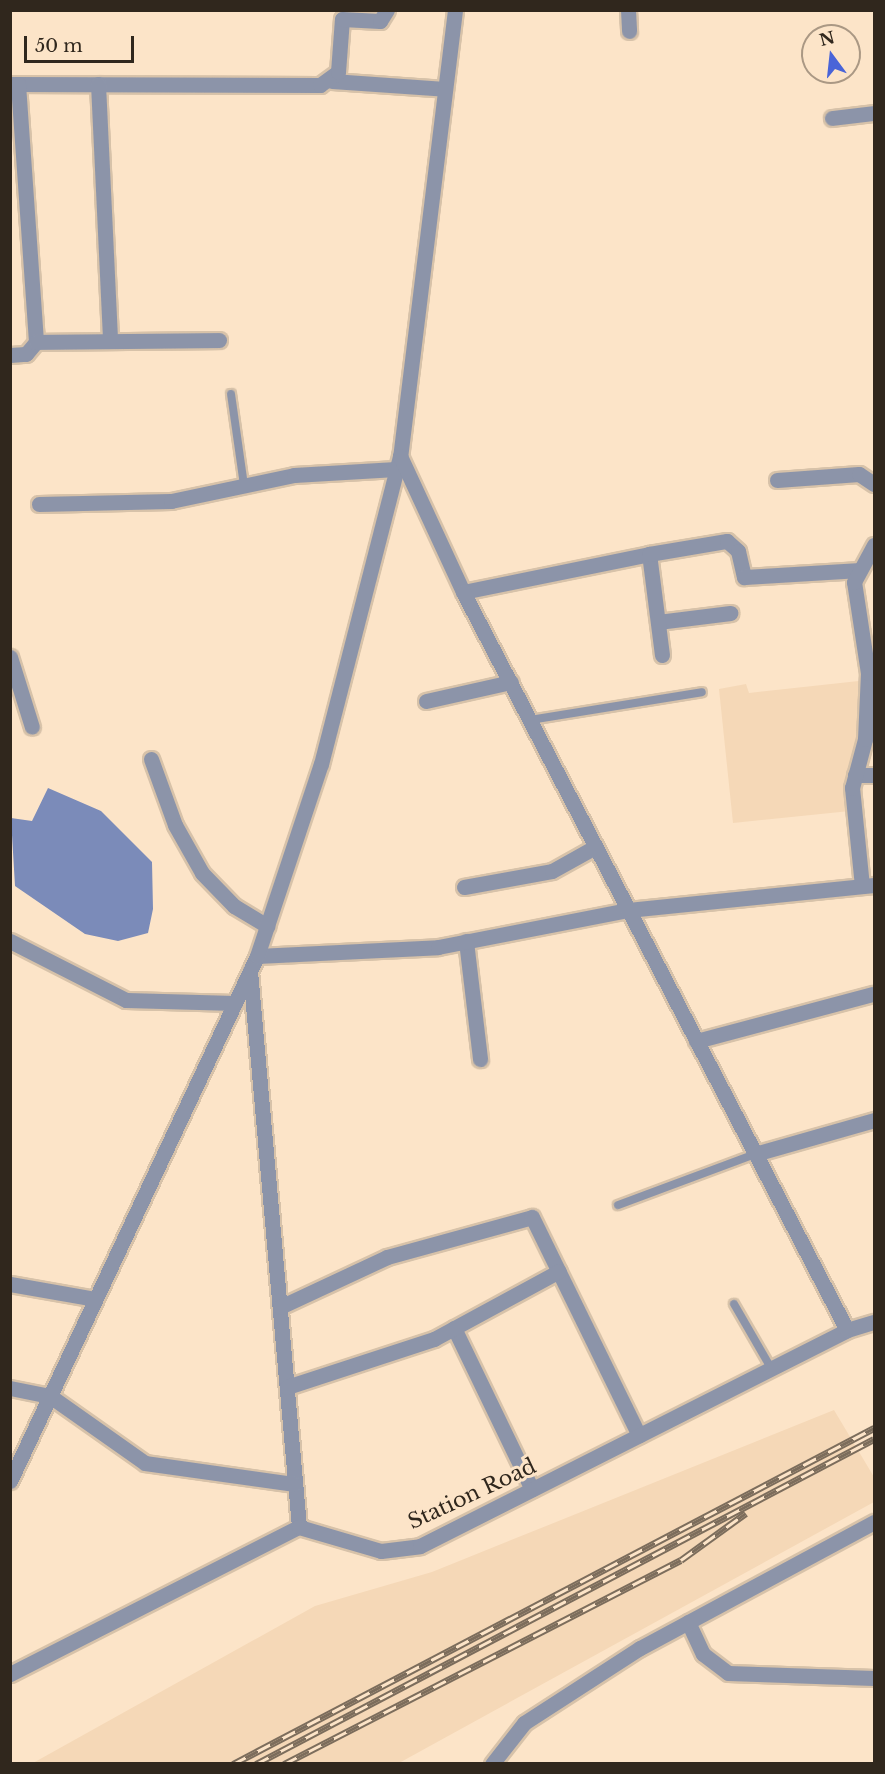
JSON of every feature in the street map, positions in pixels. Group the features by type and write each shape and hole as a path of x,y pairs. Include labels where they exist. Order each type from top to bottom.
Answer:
{"street":[{"path":"332,81 338,72 342,19 380,21 387,10"},
{"path":"10,1481 257,956 321,764 398,462 455,10"},
{"path":"628,10 629,31"},
{"path":"10,355 26,354 36,342 14,84 332,81 446,89"},
{"path":"98,84 110,338"},
{"path":"832,118 874,113"},
{"path":"36,342 110,338 219,340"},
{"path":"39,504 171,501 294,475 398,462"},
{"path":"398,462 463,592 847,1330"},
{"path":"777,480 860,474 874,484"},
{"path":"463,592 649,554 727,541 738,551 744,577 857,570"},
{"path":"257,956 382,953 466,941 628,910 868,886 852,806 855,775 865,739 868,673 855,592 857,570 874,545"},
{"path":"649,554 663,655"},
{"path":"658,622 730,613"},
{"path":"10,657 32,727"},
{"path":"426,701 510,682"},
{"path":"151,759 175,825 202,873 234,906 267,926"},
{"path":"855,775 874,774"},
{"path":"464,887 552,872 595,847"},
{"path":"10,941 126,1000 235,1003"},
{"path":"466,941 480,1059"},
{"path":"10,1674 299,1527 250,971"},
{"path":"696,1041 873,994"},
{"path":"755,1154 874,1120"},
{"path":"280,1306 387,1257 531,1217 639,1435"},
{"path":"287,1387 383,1359 454,1328 559,1271"},
{"path":"10,1284 95,1299"},
{"name":"Station Road","path":"299,1527 381,1551 420,1546 847,1330 874,1322"},
{"path":"454,1328 532,1489"},
{"path":"10,1388 50,1396 145,1463 295,1484"},
{"path":"492,1764 524,1723 688,1622 874,1522"},
{"path":"688,1622 703,1654 728,1673 874,1678"}],"lane":[{"path":"231,394 244,485"},
{"path":"530,720 702,692"},
{"path":"618,1205 755,1154"},
{"path":"734,1304 771,1368"}],"shaded area":[{"path":"868,680 867,761 853,764 850,811 733,823 719,689 746,684 749,693"},
{"path":"834,1410 874,1477 874,1502 399,1763 33,1763 315,1606 432,1572"}],"water":[{"path":"48,788 101,811 152,862 153,909 148,933 118,941 85,934 15,886 11,818 32,821"}],"railway":[{"path":"233,1764 874,1428"},
{"path":"256,1764 874,1439"},
{"path":"284,1764 681,1560 746,1513"}]}
